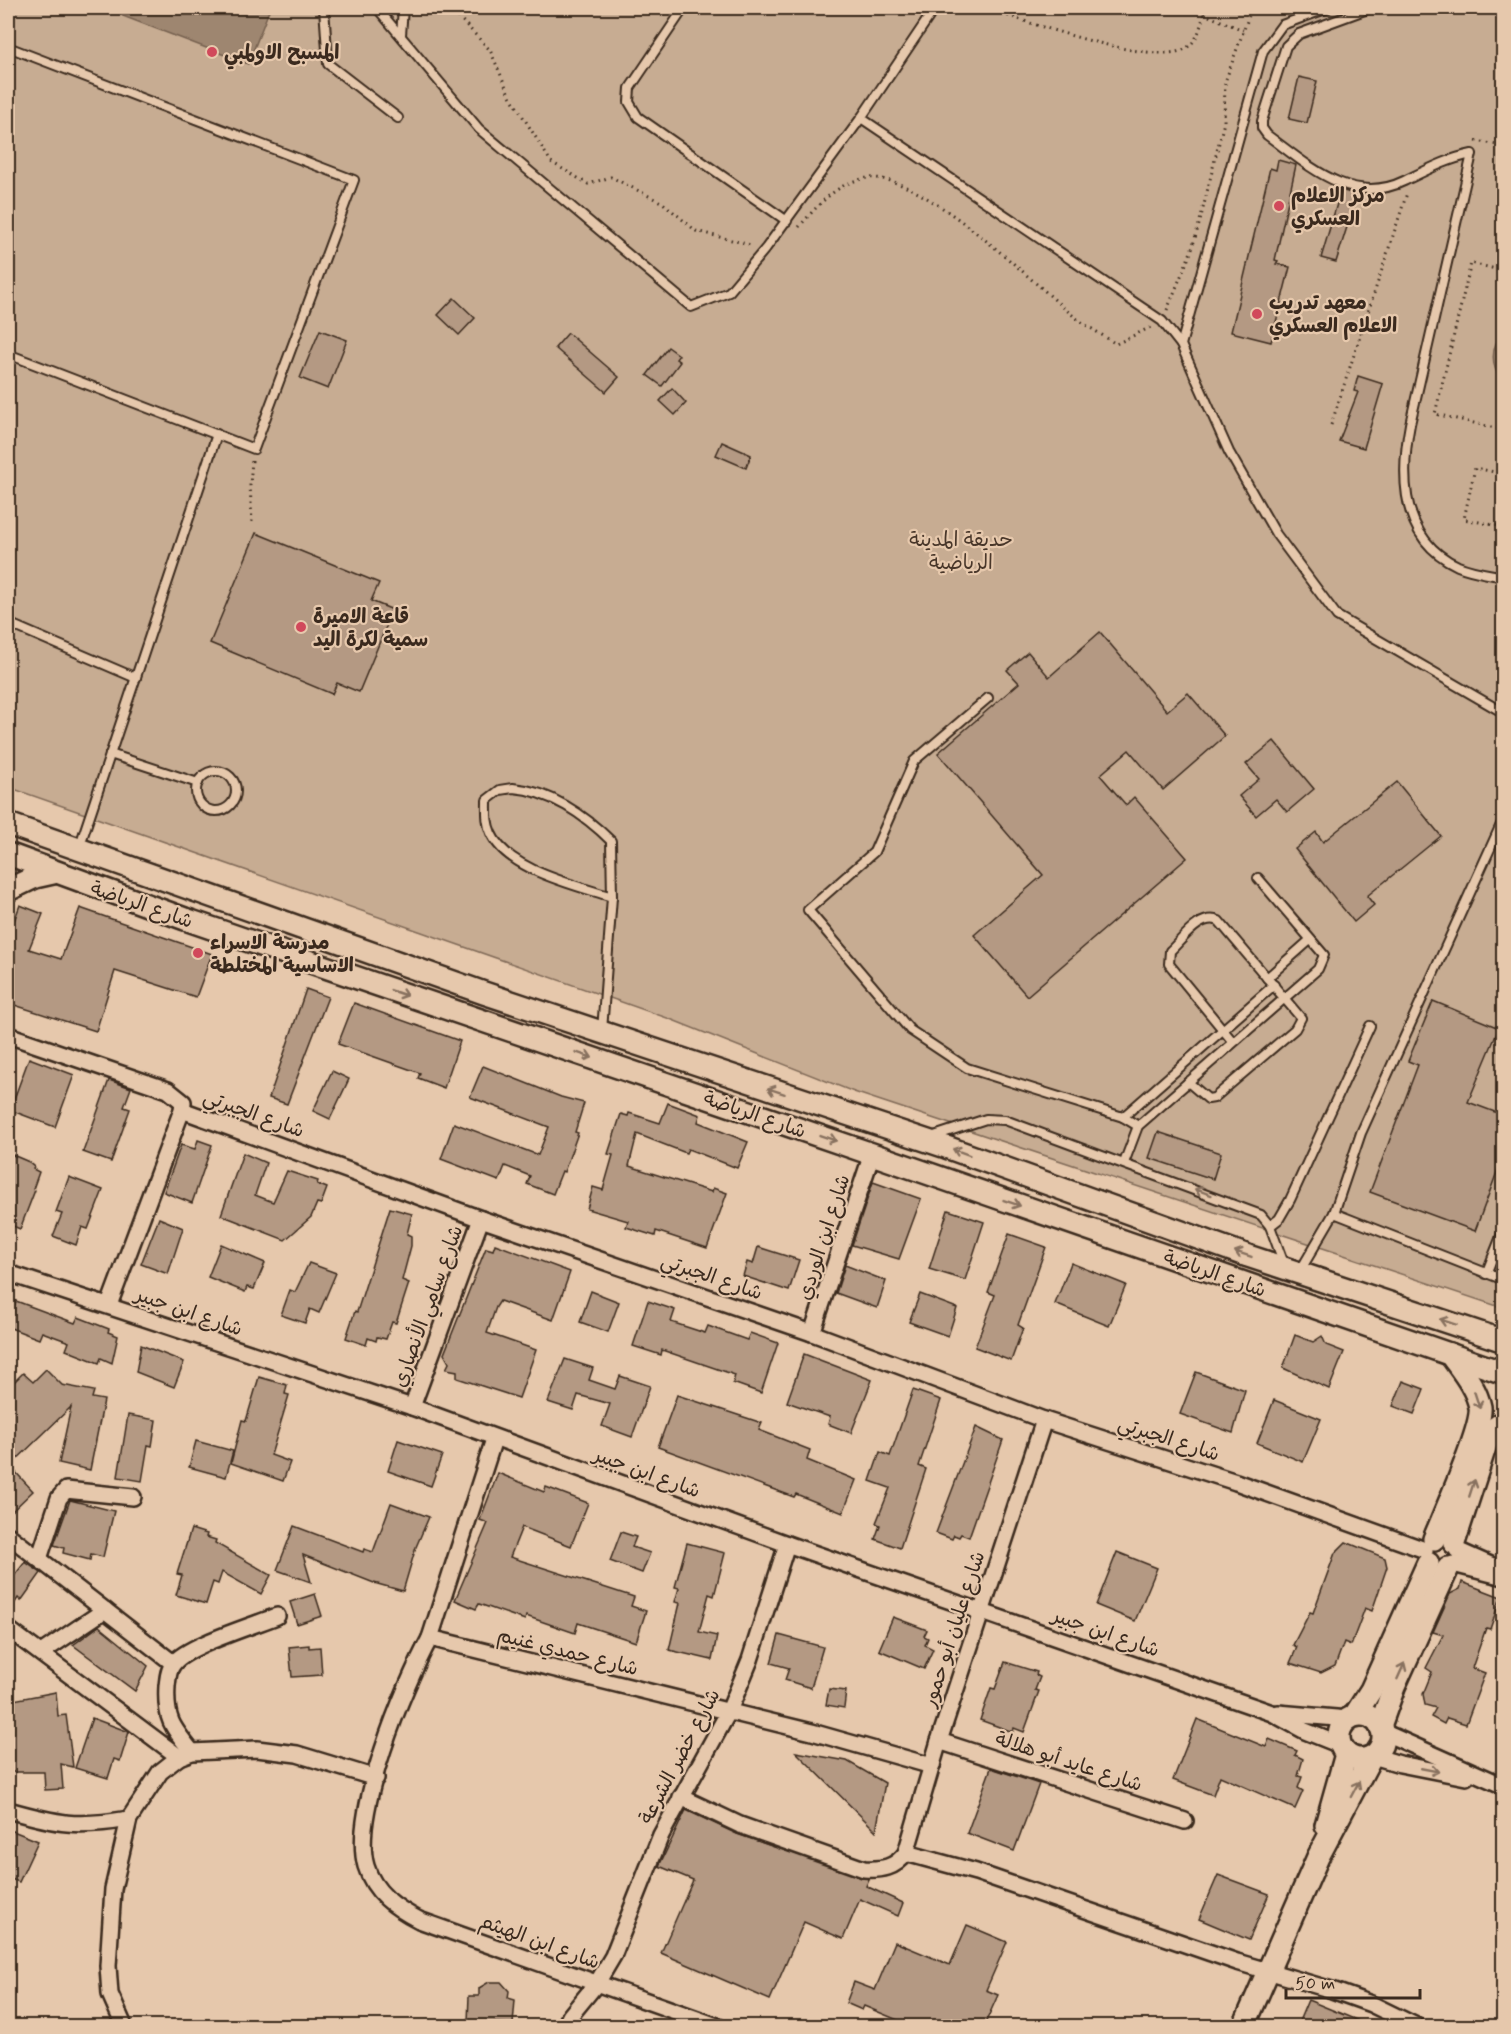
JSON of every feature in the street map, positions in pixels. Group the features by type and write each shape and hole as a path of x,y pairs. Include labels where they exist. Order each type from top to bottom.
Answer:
{"main road":[{"name":"شارع الرياضة","path":"8,824 602,1033 923,1140 1292,1270 1503,1341"},
{"name":"شارع الرياضة","path":"8,854 53,873 1503,1373"},
{"path":"8,890 35,877 53,873"},
{"path":"365,981 375,954"},
{"path":"1289,1298 1292,1270"},
{"path":"1318,1857 1343,1749 1340,1731 1371,1690 1443,1554 1480,1410 1477,1394 1450,1354"},
{"path":"1244,2026 1318,1857 1372,1757 1382,1746 1382,1729 1394,1687 1443,1554 1491,1431 1503,1421"},
{"path":"1351,1717 1369,1716 1382,1729"},
{"path":"1343,1749 1358,1759 1372,1757"}],"street":[{"path":"8,1035 168,1090 183,1102 182,1110"},
{"name":"شارع الجبرتي","path":"109,1305 182,1110 481,1219 812,1333 1044,1420 1236,1482 1443,1554"},
{"name":"شارع ابن الوردي","path":"812,1333 872,1154"},
{"name":"شارع سامي الأنصاري","path":"412,1407 481,1219"},
{"name":"شارع ابن جبير","path":"8,1273 412,1407 494,1439 787,1544 1272,1713 1343,1749"},
{"name":"شارع عليان أبو حمور","path":"906,1853 939,1741 1044,1420"},
{"path":"124,2026 110,1994 108,1966 113,1889 129,1819 160,1772 185,1754 257,1749 297,1754 376,1778 413,1670 430,1638 494,1439"},
{"path":"39,1559 59,1498 66,1490 133,1497"},
{"path":"8,1535 173,1663"},
{"name":"شارع خضر الشرعة","path":"565,2026 584,1997 597,1983 613,1956 661,1835 729,1711 750,1660 787,1544"},
{"path":"1443,1554 1503,1571"},
{"path":"1443,1554 1503,1577"},
{"path":"41,1653 105,1610"},
{"path":"185,1754 165,1708 168,1677 173,1663 203,1645 277,1616"},
{"path":"8,1629 185,1754"},
{"name":"شارع حمدي غنيم","path":"430,1638 729,1711 932,1766"},
{"name":"شارع ابن جبير","path":"1272,1713 1351,1717"},
{"path":"1382,1729 1487,1781"},
{"name":"شارع عايد أبو هلالة","path":"939,1741 1185,1821"},
{"path":"1372,1757 1503,1786"},
{"name":"شارع ابن الهيثم","path":"376,1778 364,1828 363,1850 367,1869 380,1892 397,1908 419,1920 717,2026"},
{"path":"681,1797 740,1825 864,1869 886,1869 900,1862 906,1853 976,1872 1268,1972 1297,1978 1362,2001 1416,2026"},
{"path":"8,1810 65,1825 92,1826 129,1819"}],"lane":[{"path":"324,8 328,64 398,118"},
{"path":"377,8 479,129 691,307 729,292 787,221 861,118 929,16 931,8"},
{"path":"401,35 403,8"},
{"path":"684,8 630,88 629,102 638,117 787,221"},
{"path":"1181,345 1263,51 1282,25 1328,8"},
{"path":"1370,8 1299,34 1286,45 1262,121 1262,128 1267,135 1321,175 1336,183 1369,189 1386,187 1452,158 1472,154 1404,456 1408,506 1427,544 1443,559 1461,568 1503,577"},
{"path":"8,47 354,180 254,449 8,354"},
{"path":"861,118 1162,321 1181,345 1229,452 1270,524 1337,616 1503,713"},
{"path":"78,849 217,434"},
{"path":"8,623 136,678"},
{"path":"988,698 914,761 874,852 808,910 910,1030 967,1068 1123,1117 1138,1126"},
{"path":"110,754 198,783"},
{"path":"220,772 232,778 236,797 228,808 210,810 200,802 197,796 198,783 207,773 220,772"},
{"path":"602,1033 612,897 611,841 597,828 551,797 525,789 500,790 487,800 487,819 491,834 506,854 553,877 612,897"},
{"path":"923,1140 970,1122 986,1119 1005,1120 1262,1215 1292,1270 1334,1213 1361,1133 1503,818"},
{"path":"1124,1163 1138,1126 1323,961 1324,955 1258,878"},
{"path":"1188,1082 1208,1099 1214,1098 1295,1029 1301,1018 1219,921 1211,918 1203,920 1170,951 1169,964 1233,1042"},
{"path":"1267,978 1311,940"},
{"path":"1123,1117 1274,985"},
{"path":"1270,1226 1279,1219 1290,1200 1370,1026"},
{"path":"1334,1213 1503,1280"},
{"path":"1486,1274 1503,1229"}],"path":[{"path":"985,8 1057,32 1151,54 1182,50 1195,42 1204,14"},
{"path":"1201,8 1204,14 1244,30"},
{"path":"1116,344 1162,321 1197,231 1224,122 1226,82 1251,10 1255,8"},
{"path":"1331,425 1412,177"},
{"path":"1503,271 1471,263 1435,414 1503,430"},
{"path":"252,522 250,485 254,449"},
{"path":"1503,474 1475,468 1464,519 1503,528"}],"green space":[{"name":"حديقة المدينة الرياضية","path":"8,8 1503,8 1503,1308 854,1092 670,1019 8,787"}],"shaded area":[{"path":"126,8 270,8 248,64 123,16"},
{"path":"1503,332 1503,382 1496,370 1493,357 1496,344"}],"building":[{"path":"1299,77 1317,81 1307,123 1289,119"},
{"path":"1278,160 1296,165 1275,260 1278,261 1276,264 1290,267 1271,342 1231,332 1270,168 1276,170"},
{"path":"1341,190 1357,195 1336,262 1321,258"},
{"path":"454,298 475,318 459,335 438,315"},
{"path":"320,330 347,340 328,389 300,378"},
{"path":"568,333 619,377 606,392 555,348"},
{"path":"668,347 679,355 676,359 680,362 662,386 647,375"},
{"path":"1358,376 1383,384 1364,448 1339,441 1358,392 1354,391"},
{"path":"672,388 686,403 675,415 660,401"},
{"path":"722,442 751,455 746,468 716,455"},
{"name":"قاعة الاميرة سمية لكرة اليد","path":"256,533 379,583 371,601 393,610 359,692 337,683 332,694 210,643"},
{"path":"1100,632 1167,711 1188,693 1225,736 1163,790 1129,750 1100,775 1126,805 1134,797 1187,858 1027,996 974,935 1043,875 938,753 1019,683 1007,670 1028,652 1049,677"},
{"path":"1274,741 1314,789 1287,812 1276,799 1256,816 1239,796 1259,779 1246,764"},
{"path":"1397,782 1441,836 1367,896 1374,905 1354,922 1295,849 1316,832 1323,842"},
{"path":"20,905 43,914 29,949 61,959 80,908 212,954 196,997 115,971 96,1031 8,1003 8,937"},
{"path":"306,989 328,997 287,1104 269,1098"},
{"path":"1433,1001 1499,1028 1468,1102 1503,1115 1503,1156 1475,1231 1370,1192 1418,1065 1408,1061"},
{"path":"354,1003 460,1041 444,1088 418,1078 420,1073 338,1044"},
{"path":"29,1058 74,1075 55,1127 10,1110"},
{"path":"483,1066 561,1097 584,1103 575,1132 578,1133 564,1172 562,1171 553,1194 527,1184 530,1176 505,1166 499,1181 441,1159 454,1123 538,1155 549,1127 470,1097"},
{"path":"332,1071 349,1079 330,1119 313,1111"},
{"path":"109,1080 131,1088 124,1107 130,1109 111,1162 83,1152"},
{"path":"668,1103 700,1115 698,1122 748,1142 737,1168 688,1149 686,1153 637,1134 629,1166 712,1192 713,1188 727,1193 707,1248 656,1231 655,1236 626,1227 628,1221 587,1209 593,1187 603,1190 613,1155 608,1154 621,1114 628,1116 629,1113 660,1123"},
{"path":"1158,1132 1221,1153 1213,1179 1149,1158"},
{"path":"198,1140 212,1145 192,1203 164,1192 181,1145 195,1149"},
{"path":"8,1153 29,1162 34,1166 33,1169 39,1172 33,1189 35,1190 20,1229 8,1224"},
{"path":"243,1153 266,1163 255,1195 273,1202 287,1171 318,1181 317,1184 327,1188 321,1204 317,1203 311,1217 285,1240 221,1215"},
{"path":"69,1177 103,1190 88,1229 82,1227 76,1245 53,1236 62,1214 56,1212"},
{"path":"873,1182 921,1199 899,1259 852,1245"},
{"path":"390,1208 412,1214 407,1234 411,1236 411,1246 402,1280 409,1283 396,1323 392,1322 386,1339 377,1337 376,1341 368,1338 366,1345 346,1338 355,1311 357,1312"},
{"path":"948,1210 984,1222 965,1280 929,1269"},
{"path":"159,1218 183,1228 168,1274 141,1264"},
{"path":"1009,1234 1046,1247 1018,1325 1023,1328 1011,1361 975,1347 995,1295 988,1292"},
{"path":"221,1244 265,1263 254,1289 247,1287 245,1292 208,1277"},
{"path":"495,1244 570,1272 553,1320 500,1301 496,1307 487,1333 536,1350 519,1398 457,1378 457,1371 446,1369 449,1363 444,1354 486,1248 493,1250"},
{"path":"758,1247 799,1260 789,1291 743,1276 747,1262 753,1264"},
{"path":"309,1263 336,1273 319,1313 310,1309 305,1323 281,1315 290,1290 295,1292"},
{"path":"1071,1263 1126,1285 1109,1326 1055,1304"},
{"path":"845,1265 886,1281 877,1308 836,1293"},
{"path":"591,1291 619,1302 608,1332 580,1322"},
{"path":"920,1294 957,1308 948,1336 909,1322"},
{"path":"16,1301 75,1323 78,1317 109,1329 108,1332 118,1336 112,1363 101,1358 99,1363 66,1350 69,1342 42,1332 39,1339 8,1327"},
{"path":"648,1301 675,1310 671,1322 705,1333 708,1326 747,1340 750,1333 778,1343 761,1393 733,1383 735,1375 662,1350 661,1355 633,1346"},
{"path":"1295,1335 1313,1342 1322,1336 1326,1345 1344,1352 1329,1389 1283,1368"},
{"path":"141,1345 184,1362 174,1387 136,1372"},
{"path":"804,1354 872,1380 851,1433 828,1424 830,1417 787,1402"},
{"path":"565,1359 593,1368 589,1380 615,1389 620,1376 650,1386 632,1437 602,1426 610,1404 578,1395 573,1410 548,1402"},
{"path":"46,1369 62,1385 94,1391 92,1398 104,1400 90,1470 59,1463 71,1407 10,1466 33,1491 8,1515 8,1388 23,1373 33,1382"},
{"path":"1196,1372 1245,1390 1233,1433 1180,1414"},
{"path":"259,1377 287,1385 285,1394 289,1395 271,1455 290,1462 283,1481 231,1463 242,1420 246,1421"},
{"path":"1403,1381 1424,1389 1414,1414 1393,1406"},
{"path":"913,1390 941,1400 919,1466 926,1469 900,1548 875,1539 880,1525 876,1523 890,1488 870,1481 880,1452 890,1456"},
{"path":"677,1395 762,1423 759,1430 810,1450 807,1460 856,1480 843,1513 796,1494 794,1497 658,1447"},
{"path":"1274,1400 1321,1419 1303,1462 1257,1443"},
{"path":"128,1415 156,1420 152,1446 148,1445 142,1481 118,1477"},
{"path":"976,1427 1003,1440 969,1537 961,1534 959,1537 954,1535 952,1539 936,1533"},
{"path":"398,1440 442,1455 431,1486 388,1471"},
{"path":"196,1441 233,1451 226,1477 189,1467"},
{"path":"498,1473 544,1492 546,1487 588,1503 571,1546 522,1527 510,1557 634,1597 631,1606 646,1611 636,1642 578,1623 575,1633 526,1616 525,1620 479,1604 476,1609 455,1600 488,1523 480,1520"},
{"path":"70,1500 114,1511 103,1557 91,1554 90,1560 63,1553 64,1548 54,1545"},
{"path":"391,1503 429,1517 416,1547 403,1591 374,1583 303,1555 311,1582 277,1570 294,1526 363,1552 364,1549 373,1552"},
{"path":"191,1529 207,1534 206,1537 216,1540 215,1543 271,1575 261,1594 222,1572 218,1584 213,1582 206,1604 176,1595 182,1575 177,1574"},
{"path":"621,1532 636,1537 632,1547 650,1553 642,1573 610,1561"},
{"path":"1346,1542 1385,1558 1387,1567 1372,1611 1365,1608 1351,1645 1344,1642 1335,1666 1321,1673 1290,1663 1297,1647 1293,1645 1310,1612 1313,1613 1335,1553"},
{"path":"687,1543 725,1553 714,1596 709,1594 699,1632 717,1636 712,1660 669,1650 680,1603 675,1602 679,1588 675,1587"},
{"path":"1117,1552 1157,1568 1135,1621 1096,1605"},
{"path":"25,1562 41,1573 21,1601 18,1598 8,1613 8,1572 14,1576"},
{"path":"1462,1582 1501,1597 1490,1629 1486,1628 1472,1668 1485,1673 1466,1724 1447,1718 1444,1724 1431,1717 1436,1708 1425,1705 1423,1694 1432,1672 1426,1668 1443,1635 1433,1632 1450,1594 1460,1589"},
{"path":"315,1594 322,1616 297,1624 290,1602"},
{"path":"893,1617 927,1630 924,1636 928,1638 925,1645 933,1649 924,1669 879,1650"},
{"path":"99,1626 148,1666 135,1691 73,1645"},
{"path":"779,1635 823,1647 811,1688 785,1680 789,1668 771,1663"},
{"path":"309,1645 309,1648 320,1647 322,1675 292,1677 289,1647"},
{"path":"1005,1662 1037,1672 1036,1675 1040,1677 1035,1690 1039,1691 1024,1732 1014,1728 1013,1732 980,1720 991,1688 995,1689"},
{"path":"829,1689 846,1691 844,1708 826,1705"},
{"path":"56,1692 58,1716 66,1715 73,1767 61,1764 63,1789 45,1790 44,1772 8,1772 8,1701"},
{"path":"92,1718 129,1732 120,1761 114,1759 108,1778 75,1768"},
{"path":"1197,1719 1266,1747 1269,1739 1297,1751 1295,1755 1303,1759 1298,1776 1302,1777 1298,1788 1303,1791 1295,1809 1220,1776 1213,1795 1173,1780"},
{"path":"796,1752 847,1761 885,1783 876,1831"},
{"path":"991,1768 1039,1784 1014,1851 967,1833"},
{"path":"686,1810 737,1834 869,1879 866,1886 903,1903 898,1916 860,1899 843,1939 804,1922 770,2000 661,1953 693,1880 659,1866"},
{"path":"8,1829 38,1841 19,1882 8,1878"},
{"path":"1218,1875 1269,1894 1249,1940 1199,1919"},
{"path":"967,1925 1007,1942 986,1990 998,1995 984,2026 912,2026 864,2006 862,2010 846,2003 854,1982 875,1990 895,1942 950,1965"},
{"path":"489,1982 501,1982 509,1991 508,1998 515,2000 513,2024 468,2022 469,1996 479,1996 479,1988"},
{"path":"1308,2000 1371,2026 1297,2026"}],"place":[{"name":"المسبح الاولمبي","path":"212,52"},
{"name":"مركز الاعلام العسكري","path":"1279,206"},
{"name":"معهد تدريب الاعلام العسكري","path":"1257,314"},
{"name":"قاعة الاميرة سمية لكرة اليد","path":"301,627"},
{"name":"مدرسة الاسراء الاساسية المختلطة","path":"198,953"}]}
